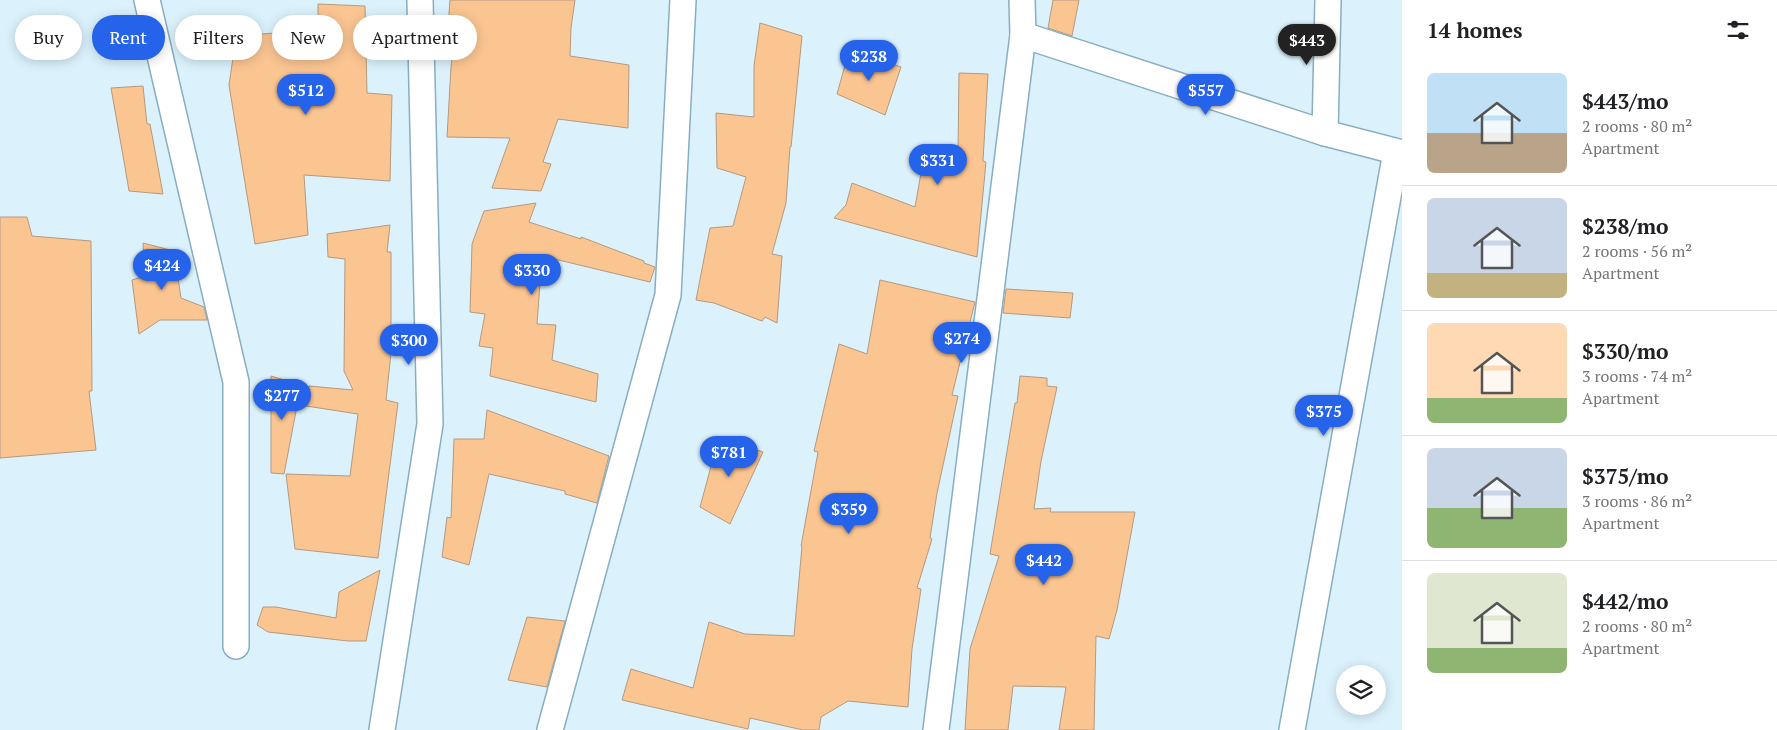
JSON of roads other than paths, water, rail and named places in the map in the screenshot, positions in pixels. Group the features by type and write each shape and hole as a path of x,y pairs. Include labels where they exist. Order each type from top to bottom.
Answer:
{"street":[{"path":"147,0 236,382 236,646"},
{"path":"382,730 430,424 420,0"},
{"path":"550,730 668,295 683,0"},
{"path":"936,730 1023,35 1022,0"},
{"path":"1325,133 1328,0"},
{"path":"1023,35 1325,133 1399,153 1292,730"}]}
